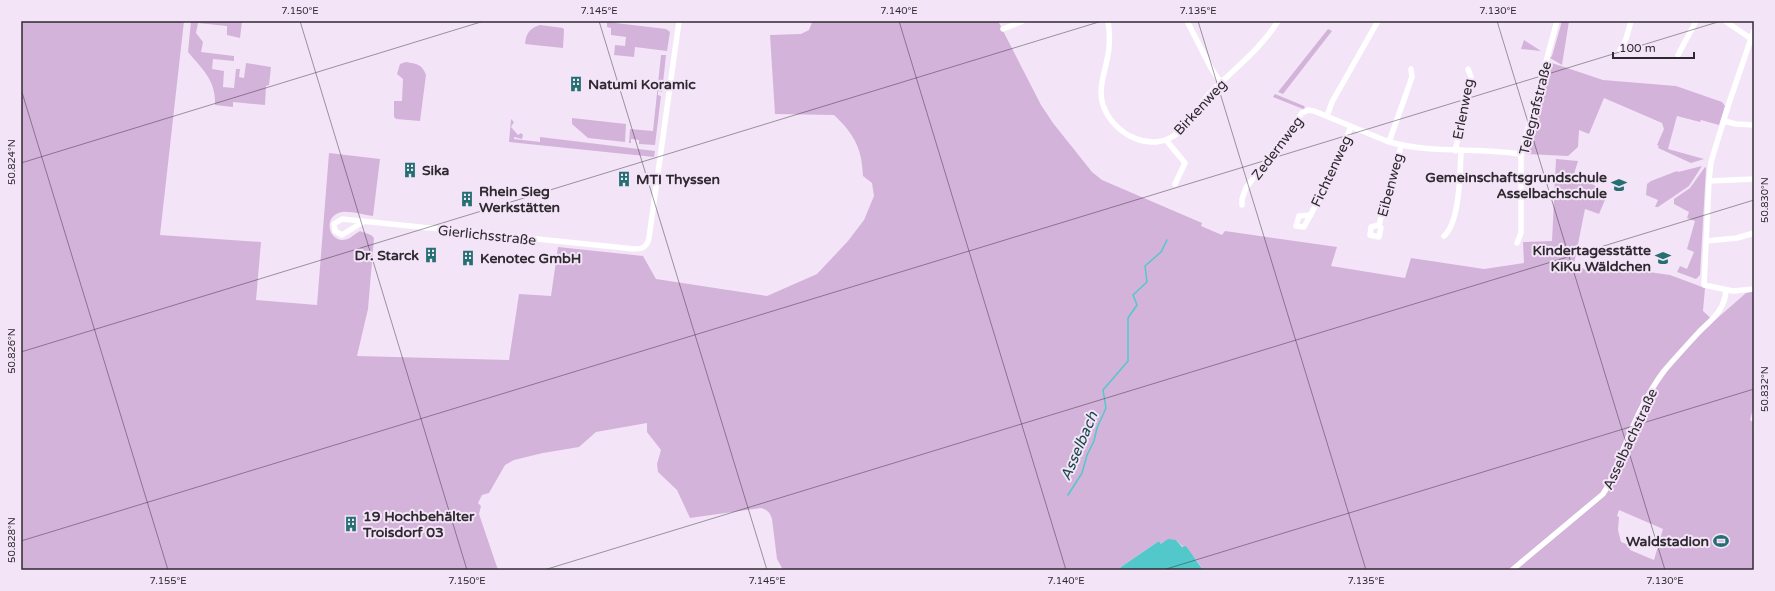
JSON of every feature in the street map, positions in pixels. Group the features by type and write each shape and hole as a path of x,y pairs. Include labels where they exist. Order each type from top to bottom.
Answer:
{"street":[{"name":"Gierlichsstraße","path":"364,222 342,235 335,231 334,228 336,221 342,220 364,222 625,248 645,248 648,244 649,238 679,21"},
{"path":"1003,29 1023,21"},
{"name":"Birkenweg","path":"1108,21 1109,44 1101,91 1106,111 1117,128 1135,139 1152,142 1166,140 1180,132 1206,98 1266,38 1278,21"},
{"path":"1188,21 1211,68 1221,83"},
{"path":"1327,116 1332,102 1378,21"},
{"name":"Telegrafstraße","path":"1518,243 1521,233 1521,154 1557,21"},
{"path":"1620,50 1626,39 1631,21"},
{"path":"1678,55 1696,21"},
{"path":"1725,21 1753,40"},
{"path":"1754,30 1753,40 1747,47 1711,162 1704,285 1726,290 1740,291 1754,289"},
{"name":"Erlenweg","path":"1444,236 1451,226 1459,184 1458,151 1471,77 1468,68"},
{"path":"1389,142 1412,77 1411,69"},
{"name":"Zedernweg","path":"1242,205 1242,199 1246,188 1302,113 1310,110 1401,146 1521,154"},
{"path":"1724,121 1736,124 1754,125"},
{"name":"Fichtenweg","path":"1310,215 1330,179 1351,126"},
{"path":"1166,140 1185,163 1175,184"},
{"name":"Eibenweg","path":"1379,225 1401,146"},
{"path":"1709,181 1754,179"},
{"path":"1706,241 1737,238 1754,233"},
{"name":"Asselbachstraße","path":"1512,570 1603,494 1609,484 1642,408 1656,383 1669,365 1717,315 1724,302 1726,290"}],"shaded area":[{"path":"21,21 184,21 160,235 261,242 256,300 317,305 329,153 380,159 373,216 342,212 335,215 331,219 330,225 330,230 337,239 343,240 350,238 360,231 371,235 374,238 368,309 357,356 509,360 519,294 551,296 558,247 643,256 656,279 767,296 817,274 848,241 864,220 874,196 872,183 863,176 861,157 856,142 852,135 834,115 775,114 770,35 801,34 809,30 812,22 998,21 1041,105 1053,123 1092,172 1102,180 1202,223 1201,226 1222,235 1225,231 1337,247 1331,266 1405,278 1411,258 1484,269 1524,263 1523,242 1552,241 1556,159 1578,161 1574,174 1608,193 1599,214 1585,209 1574,264 1588,271 1614,267 1670,275 1705,288 1703,311 1714,321 1746,293 1754,291 1754,405 1750,420 1754,423 1754,429 1752,430 1754,432 1754,570 1203,570 1194,557 1176,540 1161,544 1159,541 1121,567 1121,570 785,570 782,568 777,559 772,519 769,513 765,510 761,508 690,518 677,490 658,472 657,464 661,450 647,432 647,423 596,432 579,447 514,460 505,465 489,493 482,495 478,503 481,506 479,514 498,570 21,570","holes":["1619,510 1663,529 1654,560 1630,550 1629,545 1621,542 1618,530 1619,517 1617,516"]},
{"path":"191,21 242,21 240,38 227,35 227,26 198,23 196,33 203,42 201,52 234,56 234,61 213,59 212,69 224,71 223,87 234,88 236,69 240,69 239,77 244,78 246,63 271,67 269,85 266,86 265,105 233,102 233,107 215,105 215,96 211,82 188,52"},
{"path":"1562,21 1569,21 1562,65 1550,58 1552,56"},
{"path":"607,22 666,29 670,32 667,51 635,47 634,57 614,55 615,45 625,46 626,37 611,35 611,28 607,27"},
{"path":"540,25 563,28 563,48 525,44 526,37 529,32"},
{"path":"1328,29 1332,31 1283,94 1278,92"},
{"path":"1524,40 1541,51 1521,49"},
{"path":"661,55 666,55 662,92 658,91 658,95 661,96 655,145 639,144 639,140 631,139 631,143 629,143 630,129 653,131"},
{"path":"406,62 419,65 426,75 420,121 396,119 394,117 394,101 402,101 403,79 397,74 400,64"},
{"path":"1552,63 1603,80 1676,86 1722,102 1725,106 1719,125 1677,116 1668,149 1704,159 1691,163 1658,148 1659,146 1657,145 1664,129 1662,123 1604,98 1589,134 1579,130 1578,147 1568,156 1526,154 1531,129 1535,130 1537,124 1533,123 1549,64"},
{"path":"1275,94 1304,106 1305,108 1303,109 1273,97"},
{"path":"572,118 626,124 625,142 588,138 572,124"},
{"path":"511,119 514,122 511,127 518,135 521,133 523,135 522,139 514,137 514,139 540,142 540,137 655,151 654,157 509,142"},
{"path":"1702,166 1689,186 1658,207 1655,207 1658,200 1646,195 1647,184 1651,181 1677,171"},
{"path":"1705,167 1700,275 1696,279 1677,272 1680,266 1687,269 1694,252 1687,249 1695,221 1687,218 1689,212 1674,204 1674,199 1690,188"}],"water":[{"path":"1168,539 1176,540 1182,547 1186,546 1203,570 1121,570 1121,567 1159,541 1161,544"}],"waterway":[{"name":"Asselbach","path":"1068,495 1082,473 1087,455 1094,441 1097,428 1106,408 1103,390 1128,361 1128,318 1137,305 1133,295 1147,282 1145,266 1161,252 1167,240"}],"place":[{"name":"Natumi Koramic","path":"576,84"},
{"name":"Sika","path":"410,170"},
{"name":"MTI Thyssen","path":"624,179"},
{"name":"Gemeinschaftsgrundschule Asselbachschule","path":"1619,185"},
{"name":"Rhein Sieg Werkstätten","path":"467,199"},
{"name":"Dr. Starck","path":"431,255"},
{"name":"Kenotec GmbH","path":"468,258"},
{"name":"Kindertagesstätte KiKu Wäldchen","path":"1663,258"},
{"name":"19 Hochbehälter Troisdorf 03","path":"351,524"},
{"name":"Waldstadion","path":"1721,541"}]}
